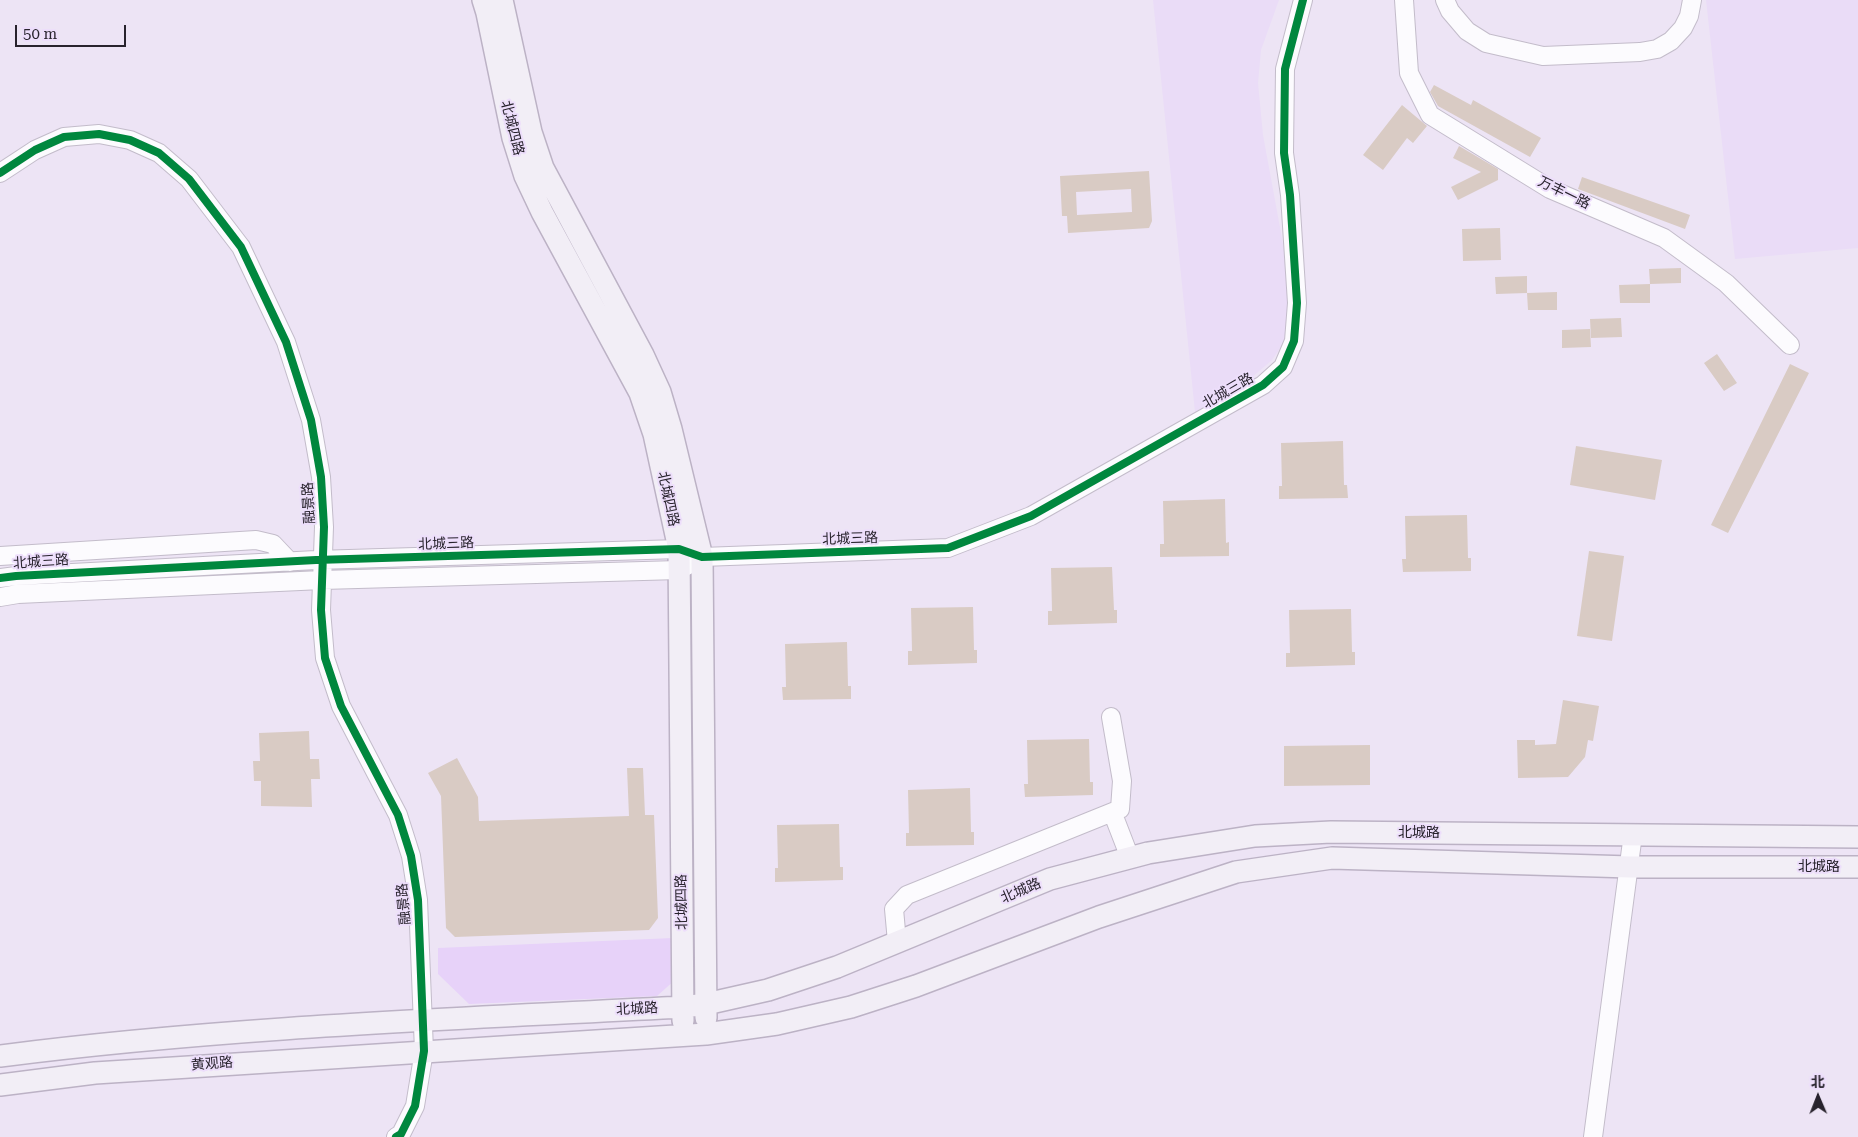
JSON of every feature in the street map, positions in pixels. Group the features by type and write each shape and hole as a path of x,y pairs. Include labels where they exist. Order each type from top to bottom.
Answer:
{"main road":[{"name":"北城四路","path":"483,0 513,138 525,176 542,212 640,392 654,434 679,560 683,1034"},
{"name":"北城四路","path":"502,0 531,132 543,168 562,207 643,355 660,392 672,430 702,557 706,1034"},
{"name":"北城路","path":"423,1021 683,1007 706,1004 768,990 837,967 1050,879 1148,853 1255,836 1331,832 1858,837"},
{"name":"北城路","path":"424,1051 706,1034 777,1024 851,1007 916,986 1099,917 1236,872 1332,858 1630,867 1858,867"},
{"path":"0,1056 93,1044 227,1033 423,1021"},
{"name":"黄观路","path":"0,1084 95,1072 424,1051"}],"street":[{"name":"北城三路","path":"0,596 322,580 679,560 702,557 948,548 1031,516 1263,385 1282,366 1294,341 1297,303 1290,195 1284,153 1285,69 1303,0"},
{"name":"万丰一路","path":"1404,0 1409,73 1430,115 1550,189 1664,238 1726,283 1790,345"},
{"path":"1444,0 1450,11 1467,31 1486,43 1543,56 1640,52 1657,49 1672,41 1683,28 1689,16 1692,0"},
{"name":"融景路","path":"0,173 35,150 64,137 98,134 130,140 158,153 189,179 241,248 286,342 313,429 321,477 324,527 322,580 323,644 329,674 341,706 398,815 411,856 418,900 424,1051 415,1106 401,1134 396,1137"},
{"path":"0,556 256,540 273,544 290,562"},
{"name":"北城三路","path":"0,578 323,560 679,560"},
{"path":"897,942 894,909 907,895 1120,810 1122,781 1111,717"},
{"path":"1113,814 1130,858"},
{"path":"1593,1137 1633,834"}],"shaded area":[{"path":"1153,0 1279,0 1261,50 1258,83 1263,135 1288,271 1289,318 1283,344 1272,360 1251,378 1195,412"},
{"path":"1706,0 1858,0 1858,248 1735,259"},
{"path":"673,938 675,980 657,996 469,1004 438,974 438,948"}],"building":[{"path":"1434,85 1471,105 1473,100 1541,138 1530,157 1438,106 1430,92"},
{"path":"1402,105 1427,126 1413,143 1407,138 1383,170 1363,155"},
{"path":"1459,146 1498,169 1498,180 1458,200 1451,187 1481,172 1453,158"},
{"path":"1149,171 1152,221 1149,228 1068,233 1067,216 1062,216 1060,176","holes":["1131,189 1132,212 1077,215 1076,192"]},
{"path":"1582,177 1690,215 1685,229 1578,189"},
{"path":"1500,228 1501,260 1463,261 1462,229"},
{"path":"1681,268 1681,283 1650,284 1649,269"},
{"path":"1527,276 1527,293 1496,294 1495,277"},
{"path":"1650,284 1650,303 1620,303 1619,285"},
{"path":"1557,292 1557,310 1528,310 1527,293"},
{"path":"1621,318 1622,337 1591,338 1590,319"},
{"path":"1590,329 1591,347 1562,348 1562,330"},
{"path":"1717,354 1737,383 1724,391 1704,363"},
{"path":"1790,364 1809,373 1728,533 1711,525"},
{"path":"1343,441 1344,485 1347,485 1348,498 1279,499 1279,486 1282,486 1281,443"},
{"path":"1576,446 1662,460 1655,500 1570,485"},
{"path":"1225,499 1226,543 1229,542 1229,556 1160,557 1160,544 1164,544 1163,501"},
{"path":"1467,515 1468,558 1471,558 1471,571 1403,572 1402,559 1406,559 1405,516"},
{"path":"1589,551 1624,556 1612,641 1577,636"},
{"path":"1112,567 1114,610 1117,610 1117,623 1048,625 1048,611 1052,611 1051,568"},
{"path":"973,607 974,650 977,650 977,663 908,665 908,651 912,651 911,608"},
{"path":"1351,609 1352,652 1355,652 1355,665 1286,667 1286,653 1290,653 1289,610"},
{"path":"847,642 848,686 851,686 851,699 783,700 782,687 786,687 785,644"},
{"path":"1563,700 1599,706 1593,741 1588,740 1585,757 1568,777 1518,778 1517,740 1535,740 1535,745 1556,744"},
{"path":"309,731 310,759 319,759 320,779 311,779 312,807 261,806 261,781 254,781 253,761 260,761 259,733"},
{"path":"1089,739 1090,782 1093,782 1093,795 1025,797 1024,784 1028,784 1027,740"},
{"path":"1370,745 1370,785 1284,786 1284,746"},
{"path":"457,758 478,797 479,821 629,816 627,768 643,768 645,815 654,815 658,918 649,930 455,937 446,928 441,796 428,773"},
{"path":"970,788 971,832 974,832 974,845 906,846 906,833 909,833 908,790"},
{"path":"839,824 840,867 843,867 843,880 775,882 775,868 778,868 777,825"}],"cycle path":[{"path":"0,578 316,560 679,549 702,557 948,548 1031,516 1263,385 1283,367 1294,341 1297,303 1290,195 1284,153 1285,69 1303,0"},
{"path":"0,173 35,150 64,137 99,134 130,140 159,153 189,179 241,247 286,342 311,420 321,477 324,527 321,610 325,658 341,706 398,815 411,856 418,900 424,1051 415,1106 401,1134 396,1137"}]}
